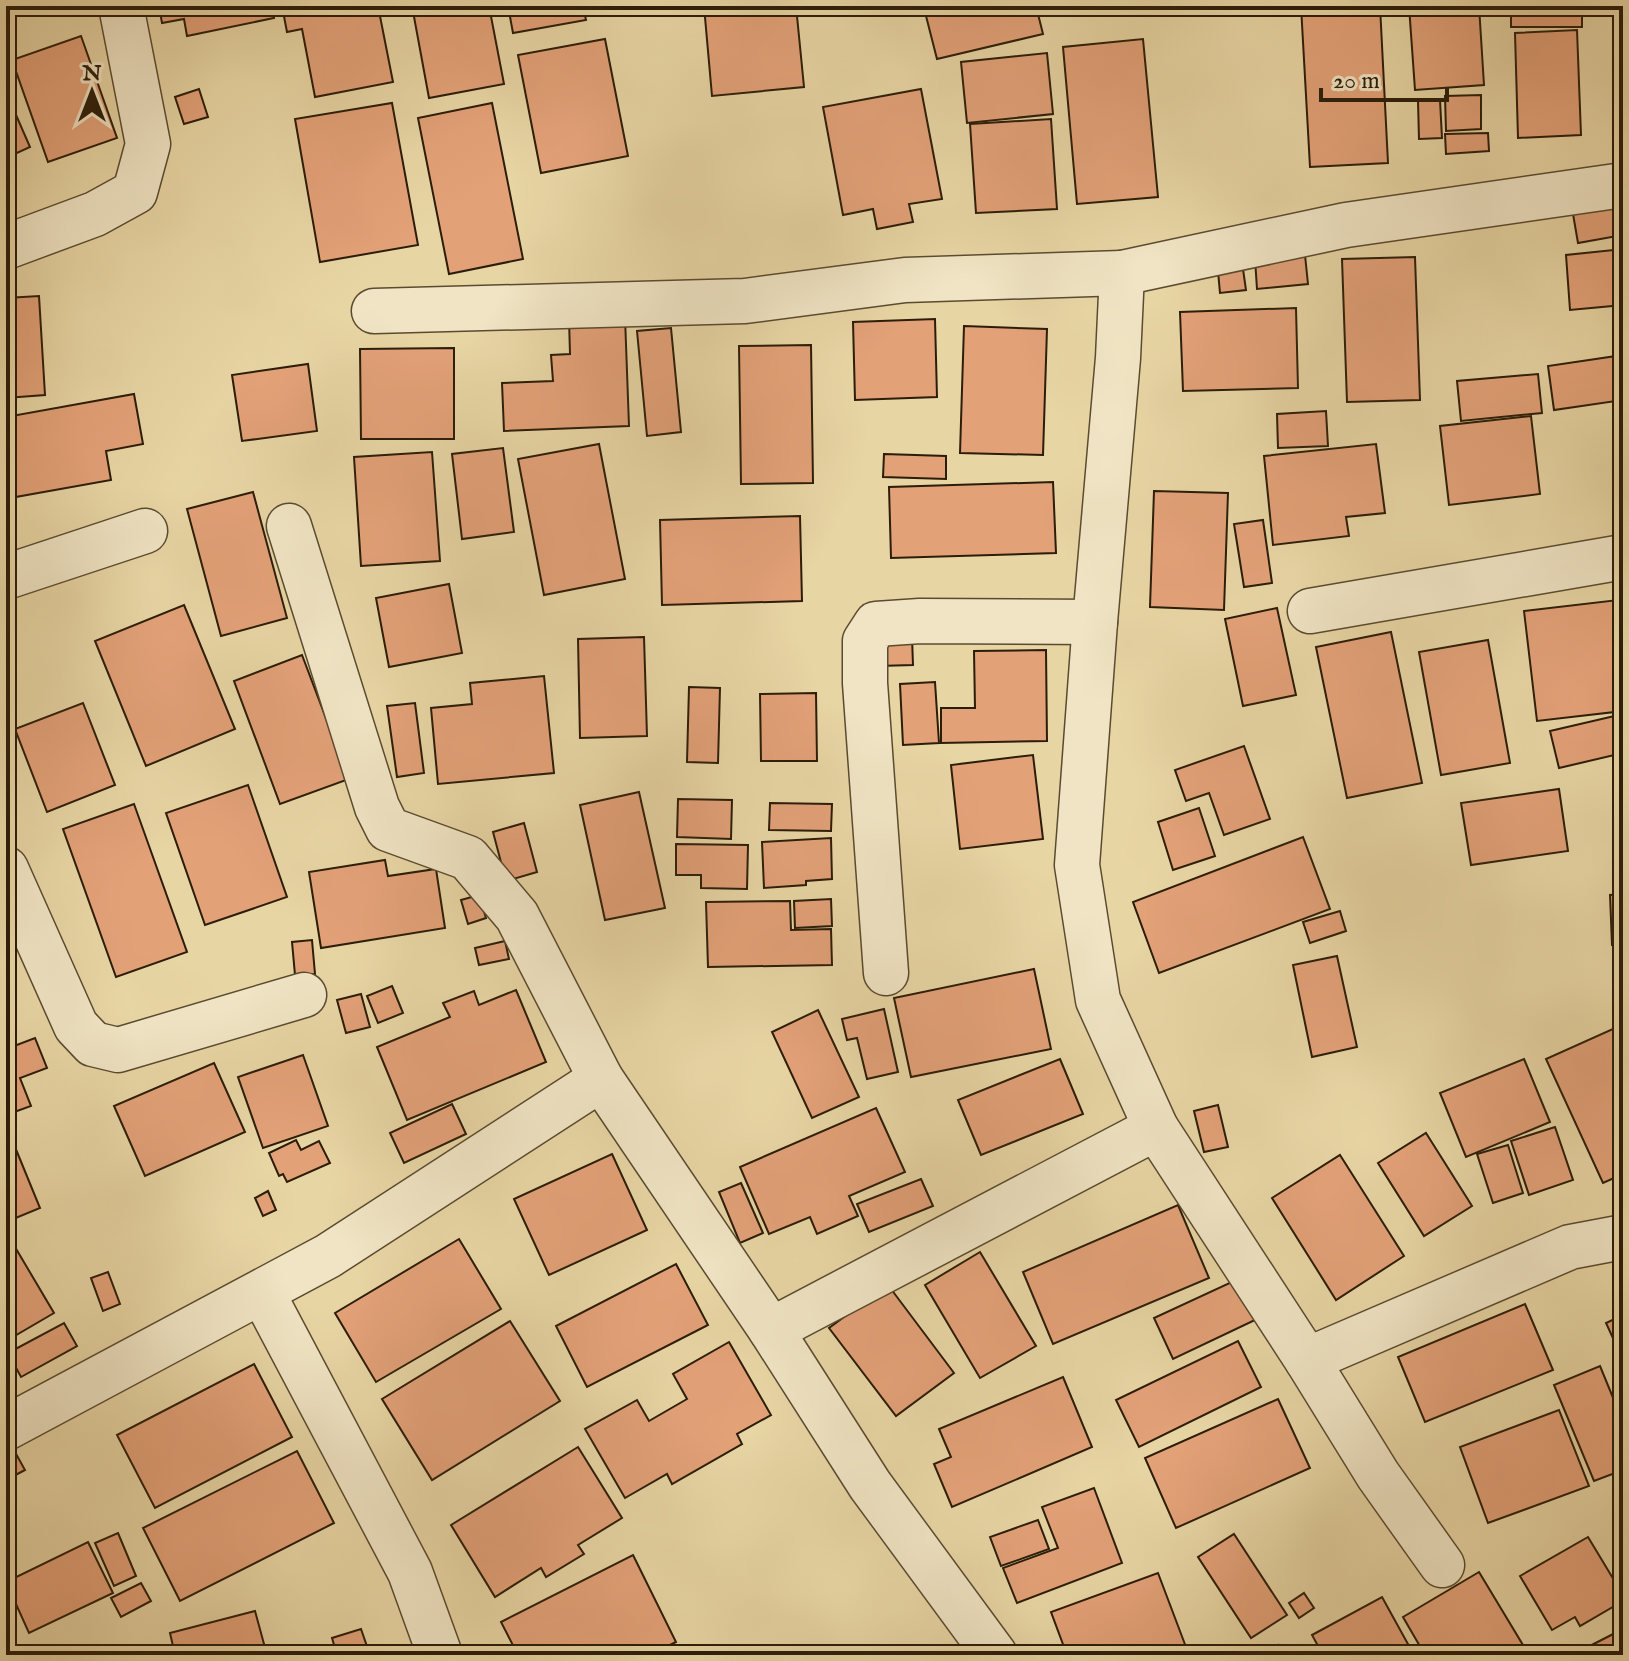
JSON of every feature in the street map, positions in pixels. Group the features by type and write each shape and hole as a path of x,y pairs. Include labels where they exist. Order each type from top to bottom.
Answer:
{"street":[{"path":"6,247 95,214 135,192 148,144 121,6"},
{"path":"374,311 745,301 905,280 1122,273 1346,225 1623,185"},
{"path":"1122,273 1118,358 1077,865 1098,1000 1156,1128 1378,1475 1442,1565"},
{"path":"289,526 377,807 388,829 468,858 517,916 601,1079 771,1330 870,1485 995,1655"},
{"path":"6,577 145,531"},
{"path":"1310,611 1623,557"},
{"path":"886,973 865,683 865,641 876,624 920,621 1095,622"},
{"path":"6,869 76,1026 93,1044 118,1050 304,995"},
{"path":"6,1428 328,1256 601,1079"},
{"path":"771,1330 1156,1128"},
{"path":"1307,1360 1570,1247 1623,1237"},
{"path":"262,1292 410,1572 440,1655"}],"building":[{"path":"159,6 272,6 274,18 187,36 184,19 162,23"},
{"path":"282,6 378,6 393,82 315,97 302,29 287,32"},
{"path":"412,6 489,6 504,84 429,98"},
{"path":"508,6 583,6 586,20 513,33"},
{"path":"704,6 796,6 804,87 712,96"},
{"path":"967,6 1036,6 1043,34 937,59 926,16"},
{"path":"1106,6 1179,6 1108,16"},
{"path":"1301,6 1380,6 1388,163 1310,167"},
{"path":"1409,6 1479,6 1484,85 1415,90"},
{"path":"1511,6 1582,6 1582,27 1511,27"},
{"path":"1577,30 1581,135 1518,138 1515,33"},
{"path":"81,36 117,138 48,162 12,60"},
{"path":"605,39 628,156 541,173 518,55"},
{"path":"1143,39 1158,197 1077,204 1063,47"},
{"path":"1047,53 1053,114 967,123 961,62"},
{"path":"199,89 208,117 184,124 175,97"},
{"path":"921,89 942,199 909,204 913,222 877,229 873,209 843,215 823,107"},
{"path":"6,92 30,147 6,158"},
{"path":"1481,95 1481,129 1446,131 1445,96"},
{"path":"1440,100 1442,138 1419,139 1418,101"},
{"path":"392,103 418,245 320,262 295,119"},
{"path":"492,103 523,259 449,274 418,118"},
{"path":"1051,119 1057,209 976,213 970,124"},
{"path":"1488,133 1489,151 1446,154 1445,134"},
{"path":"1623,206 1623,235 1578,243 1573,214"},
{"path":"1623,249 1623,305 1570,310 1566,255"},
{"path":"1305,255 1308,284 1257,289 1255,259"},
{"path":"1415,257 1420,400 1347,402 1342,259"},
{"path":"1243,269 1246,290 1220,293 1218,271"},
{"path":"39,296 45,395 6,398 6,298"},
{"path":"1296,308 1298,388 1183,391 1180,312"},
{"path":"625,317 629,426 504,431 502,383 553,381 551,355 570,354 569,319"},
{"path":"935,319 937,397 855,400 853,322"},
{"path":"964,326 1047,329 1043,455 960,453"},
{"path":"671,328 681,432 647,436 637,331"},
{"path":"811,345 813,483 741,484 739,346"},
{"path":"454,348 454,439 361,439 360,349"},
{"path":"1623,355 1623,400 1554,410 1548,366"},
{"path":"308,364 317,431 242,441 232,375"},
{"path":"1538,374 1542,413 1461,421 1457,381"},
{"path":"134,394 143,444 106,451 111,480 10,498 6,474 6,417"},
{"path":"1326,411 1328,446 1278,448 1277,414"},
{"path":"1531,416 1540,494 1449,505 1440,426"},
{"path":"599,444 625,579 544,595 518,459"},
{"path":"1376,444 1385,513 1346,517 1349,536 1273,545 1264,456"},
{"path":"503,448 514,532 462,539 452,454"},
{"path":"432,452 440,561 361,566 354,457"},
{"path":"884,454 946,456 946,479 883,477"},
{"path":"1053,482 1056,553 891,558 889,487"},
{"path":"1154,491 1228,493 1224,610 1150,607"},
{"path":"253,492 287,618 221,636 187,509"},
{"path":"800,516 802,601 662,605 660,520"},
{"path":"1263,520 1272,583 1244,587 1234,524"},
{"path":"449,584 462,653 389,667 376,598"},
{"path":"1618,600 1623,643 1623,711 1537,721 1524,611"},
{"path":"184,605 235,729 146,766 95,641"},
{"path":"1277,608 1296,695 1243,706 1225,619"},
{"path":"1391,632 1422,783 1347,798 1316,647"},
{"path":"644,637 647,736 580,738 578,639"},
{"path":"877,637 912,637 913,665 878,666"},
{"path":"1488,640 1510,763 1441,775 1419,652"},
{"path":"1046,650 1047,741 941,743 941,708 975,708 974,651"},
{"path":"302,655 349,779 280,804 234,681"},
{"path":"544,676 554,773 438,784 431,708 472,704 470,683"},
{"path":"935,682 939,743 903,745 900,684"},
{"path":"689,687 720,688 718,763 687,762"},
{"path":"816,693 817,761 761,761 760,694"},
{"path":"83,703 115,785 47,812 15,729"},
{"path":"415,703 424,773 397,777 387,706"},
{"path":"1623,714 1623,753 1559,768 1550,731"},
{"path":"1244,746 1270,819 1224,835 1209,793 1186,801 1175,770"},
{"path":"1033,755 1043,839 960,849 951,765"},
{"path":"248,785 287,897 205,925 166,813"},
{"path":"1559,789 1568,851 1471,865 1461,803"},
{"path":"639,792 665,908 605,920 580,805"},
{"path":"678,799 732,800 731,839 677,837"},
{"path":"770,803 832,804 831,831 769,830"},
{"path":"134,804 187,952 116,977 63,829"},
{"path":"1199,808 1215,856 1173,870 1158,822"},
{"path":"524,823 537,872 506,881 493,832"},
{"path":"1303,837 1330,909 1159,973 1133,902"},
{"path":"831,838 832,879 806,881 806,885 764,888 762,842"},
{"path":"676,844 748,845 747,889 701,888 701,875 676,875"},
{"path":"385,860 388,876 436,869 445,928 321,948 309,872"},
{"path":"1623,894 1623,944 1612,945 1610,895"},
{"path":"479,895 486,918 468,924 461,900"},
{"path":"831,899 832,926 795,928 794,901"},
{"path":"790,901 791,930 831,929 832,965 708,967 706,902"},
{"path":"1340,911 1346,931 1310,943 1303,922"},
{"path":"312,940 315,974 295,975 292,942"},
{"path":"505,941 509,959 479,965 475,948"},
{"path":"1337,956 1357,1047 1312,1057 1293,965"},
{"path":"1034,969 1051,1049 911,1077 894,998"},
{"path":"392,986 403,1013 378,1023 367,996"},
{"path":"516,990 546,1062 407,1120 377,1047 450,1017 443,1003 474,991 479,1005"},
{"path":"361,994 370,1027 346,1033 337,1000"},
{"path":"884,1009 898,1072 867,1079 857,1038 847,1040 842,1019"},
{"path":"818,1010 859,1097 812,1118 772,1032"},
{"path":"1615,1028 1623,1045 1623,1174 1603,1183 1546,1059"},
{"path":"35,1038 47,1068 20,1078 31,1106 6,1115 6,1040 9,1048"},
{"path":"303,1055 328,1126 263,1148 238,1077"},
{"path":"1060,1059 1083,1114 981,1155 958,1100"},
{"path":"1524,1059 1550,1122 1466,1157 1440,1093"},
{"path":"214,1063 245,1132 145,1176 114,1106"},
{"path":"452,1104 466,1134 404,1163 390,1133"},
{"path":"1218,1105 1228,1147 1204,1152 1194,1111"},
{"path":"876,1108 905,1172 849,1196 858,1216 817,1234 810,1217 769,1234 740,1167"},
{"path":"6,1125 40,1208 6,1222"},
{"path":"1555,1127 1573,1180 1529,1195 1511,1141"},
{"path":"1426,1133 1472,1206 1424,1236 1378,1163"},
{"path":"296,1140 301,1150 319,1141 330,1163 287,1182 283,1174 279,1176 269,1153"},
{"path":"1508,1145 1523,1193 1493,1203 1477,1154"},
{"path":"612,1154 647,1230 549,1275 514,1199"},
{"path":"1340,1155 1404,1256 1336,1300 1272,1198"},
{"path":"921,1179 933,1206 869,1232 857,1204"},
{"path":"741,1183 763,1233 740,1243 719,1192"},
{"path":"268,1191 276,1210 263,1216 255,1198"},
{"path":"1178,1205 1209,1278 1053,1344 1023,1272"},
{"path":"459,1239 501,1309 376,1382 335,1313"},
{"path":"15,1247 54,1313 6,1341 6,1252"},
{"path":"980,1252 1036,1346 980,1378 925,1285"},
{"path":"676,1264 708,1325 587,1387 556,1326"},
{"path":"108,1272 120,1304 103,1311 91,1278"},
{"path":"1236,1280 1255,1320 1173,1359 1154,1318"},
{"path":"888,1285 954,1373 896,1416 829,1328"},
{"path":"1525,1304 1553,1370 1425,1422 1398,1357"},
{"path":"1623,1315 1623,1360 1606,1323"},
{"path":"510,1321 560,1401 432,1480 382,1399"},
{"path":"64,1323 77,1346 21,1377 8,1353"},
{"path":"1238,1341 1261,1387 1139,1447 1116,1400"},
{"path":"729,1342 771,1415 737,1434 742,1444 672,1484 667,1474 625,1498 585,1429 637,1400 649,1421 687,1399 673,1374"},
{"path":"254,1364 292,1437 155,1508 117,1435"},
{"path":"1600,1366 1623,1422 1623,1470 1594,1481 1554,1385"},
{"path":"1063,1377 1092,1447 952,1507 934,1464 951,1457 939,1429"},
{"path":"1278,1399 1310,1468 1176,1528 1145,1458"},
{"path":"1559,1410 1589,1486 1488,1523 1460,1447"},
{"path":"10,1443 25,1470 6,1480 6,1445"},
{"path":"578,1447 622,1518 578,1545 584,1554 546,1577 541,1568 495,1597 451,1525"},
{"path":"297,1451 334,1523 180,1601 143,1528"},
{"path":"1094,1488 1122,1563 1017,1603 1003,1568 1058,1548 1042,1507"},
{"path":"1038,1520 1049,1549 1001,1566 990,1537"},
{"path":"118,1533 136,1576 114,1586 95,1543"},
{"path":"1234,1534 1287,1615 1251,1638 1198,1557"},
{"path":"1588,1537 1623,1595 1623,1601 1580,1626 1575,1617 1552,1630 1520,1576"},
{"path":"88,1542 113,1593 29,1633 6,1582"},
{"path":"633,1555 676,1642 650,1655 518,1655 501,1622"},
{"path":"1479,1572 1529,1655 1425,1655 1403,1617"},
{"path":"1158,1573 1189,1655 1067,1655 1051,1612"},
{"path":"141,1583 151,1601 121,1617 111,1598"},
{"path":"1304,1593 1314,1608 1299,1618 1289,1603"},
{"path":"1382,1597 1414,1655 1323,1655 1312,1635"},
{"path":"255,1611 267,1655 175,1655 170,1633"},
{"path":"361,1629 370,1655 337,1655 332,1638"},
{"path":"1623,1629 1623,1655 1580,1655 1578,1652"},
{"path":"1278,1645 1283,1655 1261,1655"},
{"path":"160,1647 161,1655 104,1655"}]}
